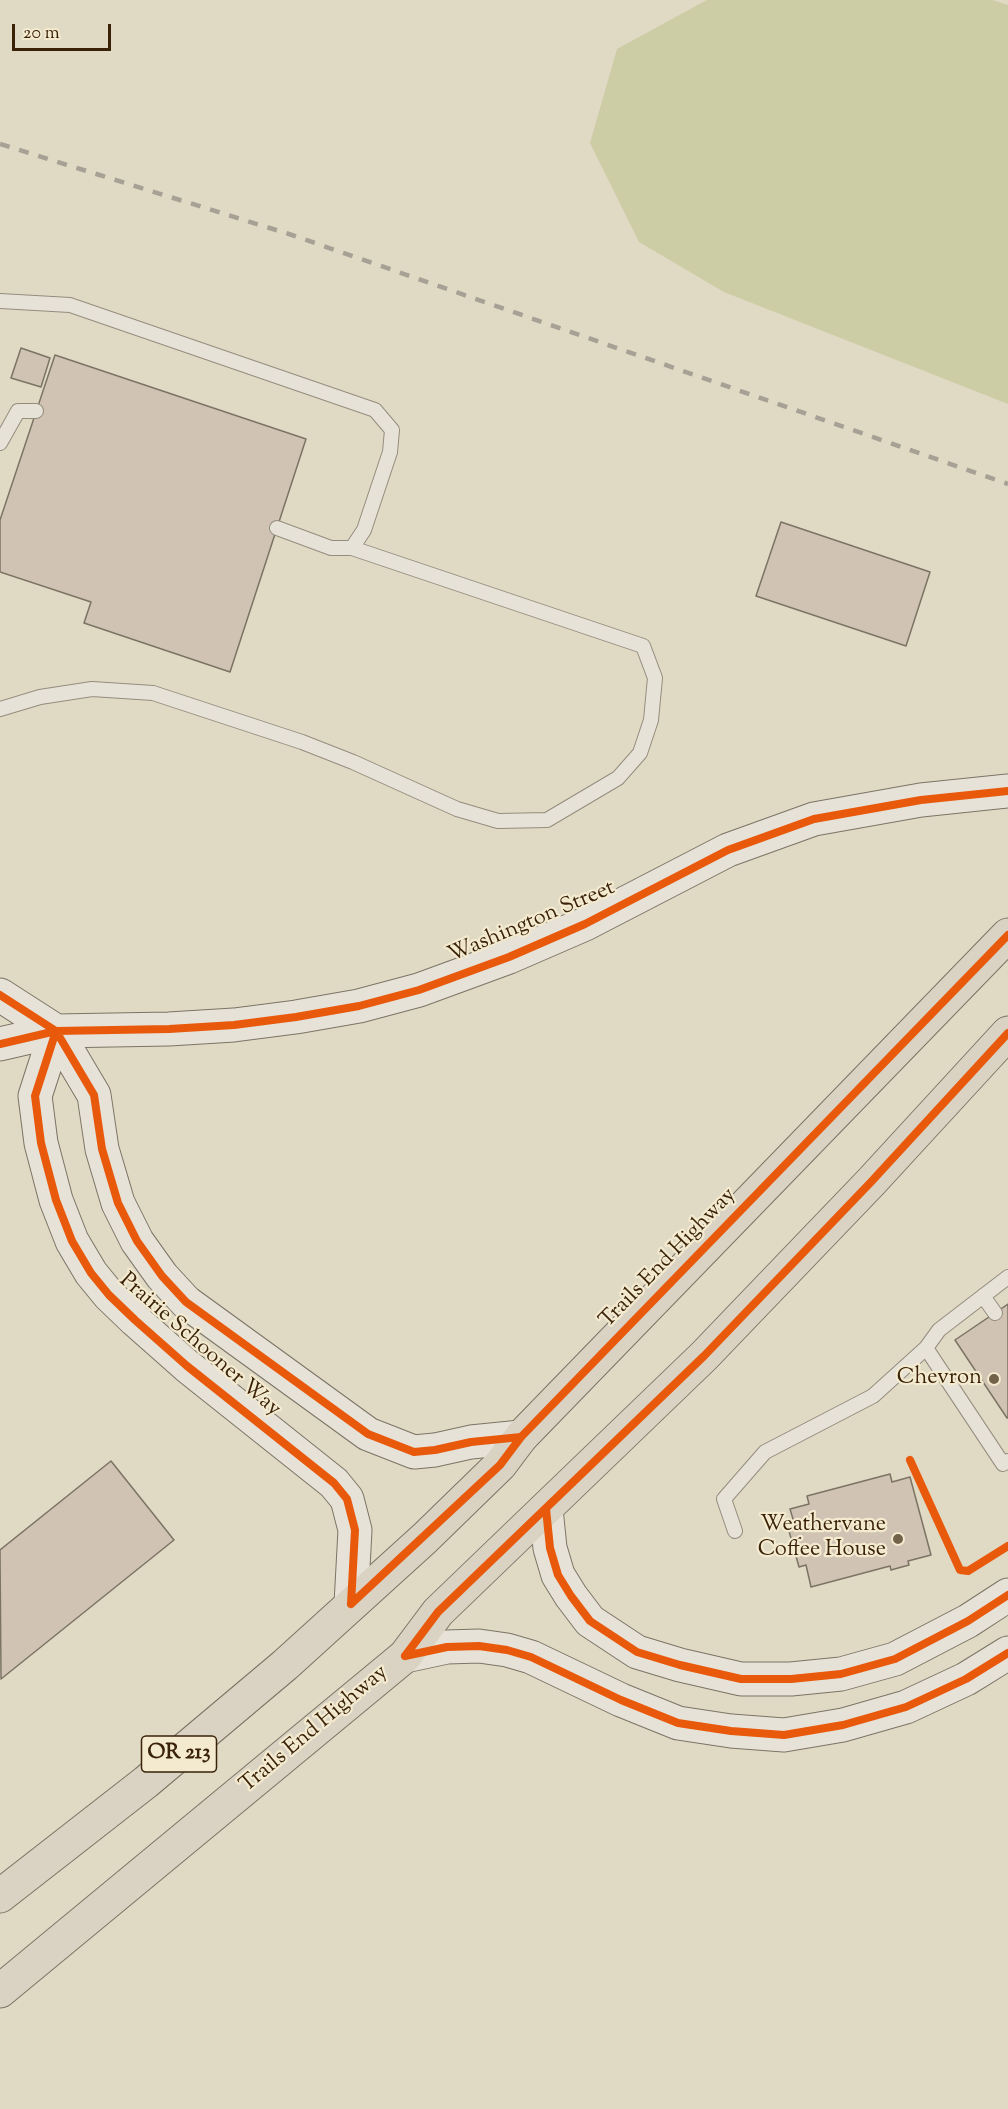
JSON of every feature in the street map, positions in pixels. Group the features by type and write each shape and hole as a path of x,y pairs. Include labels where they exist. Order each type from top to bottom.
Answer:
{"highway":[{"name":"Trails End Highway","path":"0,1896 146,1782 285,1665 425,1538 500,1466 521,1437 1008,934"},
{"name":"Trails End Highway","path":"0,1991 405,1656 438,1612 704,1356 871,1182 1008,1033"}],"main road":[{"name":"Washington Street","path":"0,1044 56,1031 169,1029 234,1025 358,1006 419,990 510,957 585,924 728,850 814,819 921,800 1008,791"},
{"path":"0,995 56,1031"},
{"name":"Prairie Schooner Way","path":"56,1031 94,1095 102,1149 118,1203 137,1241 162,1276 186,1302 368,1434 414,1452 471,1442 521,1437"},
{"name":"Prairie Schooner Way","path":"56,1031 35,1096 41,1143 56,1200 72,1241 91,1273 109,1295 135,1320 187,1366 334,1483 348,1499 355,1530 351,1604"},
{"path":"546,1509 550,1548 558,1575 590,1621 637,1652 741,1679 791,1679 841,1674 895,1659 968,1621 1008,1595"},
{"path":"405,1656 447,1647 479,1646 507,1650 531,1657 621,1700 678,1723 731,1731 784,1735 843,1725 906,1707 966,1679 1008,1653"}],"lane":[{"path":"0,301 70,305 375,410 392,430 390,452 364,530 352,548"},
{"path":"0,443 18,411 36,411"},
{"path":"0,709 40,697 92,689 153,693 302,742 353,762 457,809 498,821 547,820 618,778 640,753 651,720 655,678 643,646 352,548 331,548 277,528"},
{"path":"735,1531 724,1498 765,1452 873,1396 926,1348 939,1330 1008,1277"},
{"path":"983,1296 995,1313"},
{"path":"926,1348 1003,1464 1008,1461"}],"green space":[{"path":"707,0 992,0 1008,5 1008,404 724,292 639,242 590,143 617,49"}],"building":[{"path":"21,348 50,358 41,387 11,378"},
{"path":"55,355 306,439 230,672 84,623 91,602 0,572 0,520"},
{"path":"781,522 930,572 906,646 756,596"},
{"name":"Chevron","path":"1008,1304 1008,1418 1007,1418 955,1340"},
{"path":"111,1461 174,1540 1,1679 0,1550"},
{"path":"890,1474 892,1482 910,1477 931,1555 908,1561 909,1565 891,1570 890,1566 811,1587 806,1565 799,1567 789,1531 796,1529 790,1509 809,1504 807,1496"}],"railway":[{"path":"0,144 289,234 1008,484"}],"cycle path":[{"path":"0,1044 56,1031 169,1029 234,1025 359,1006 419,990 509,957 585,924 728,850 814,819 921,800 1008,791"},
{"path":"351,1604 500,1465 521,1437 1008,935"},
{"path":"0,995 56,1031 94,1095 102,1149 118,1203 137,1241 162,1276 186,1302 368,1434 414,1452 471,1442 521,1437"},
{"path":"56,1031 35,1096 41,1143 56,1200 72,1241 91,1273 109,1295 135,1320 187,1366 334,1483 347,1499 355,1530 351,1604"},
{"path":"405,1656 438,1612 704,1356 871,1182 1008,1033"},
{"path":"910,1460 960,1570 968,1571 1008,1546"},
{"path":"546,1509 550,1548 558,1575 590,1621 637,1652 741,1679 791,1679 841,1674 895,1659 968,1621 1008,1595"},
{"path":"405,1656 447,1647 479,1646 507,1650 531,1657 621,1700 678,1723 731,1731 784,1735 843,1725 906,1707 966,1679 1008,1653"}],"place":[{"name":"Chevron","path":"994,1379"},
{"name":"Weathervane Coffee House","path":"898,1539"}]}
